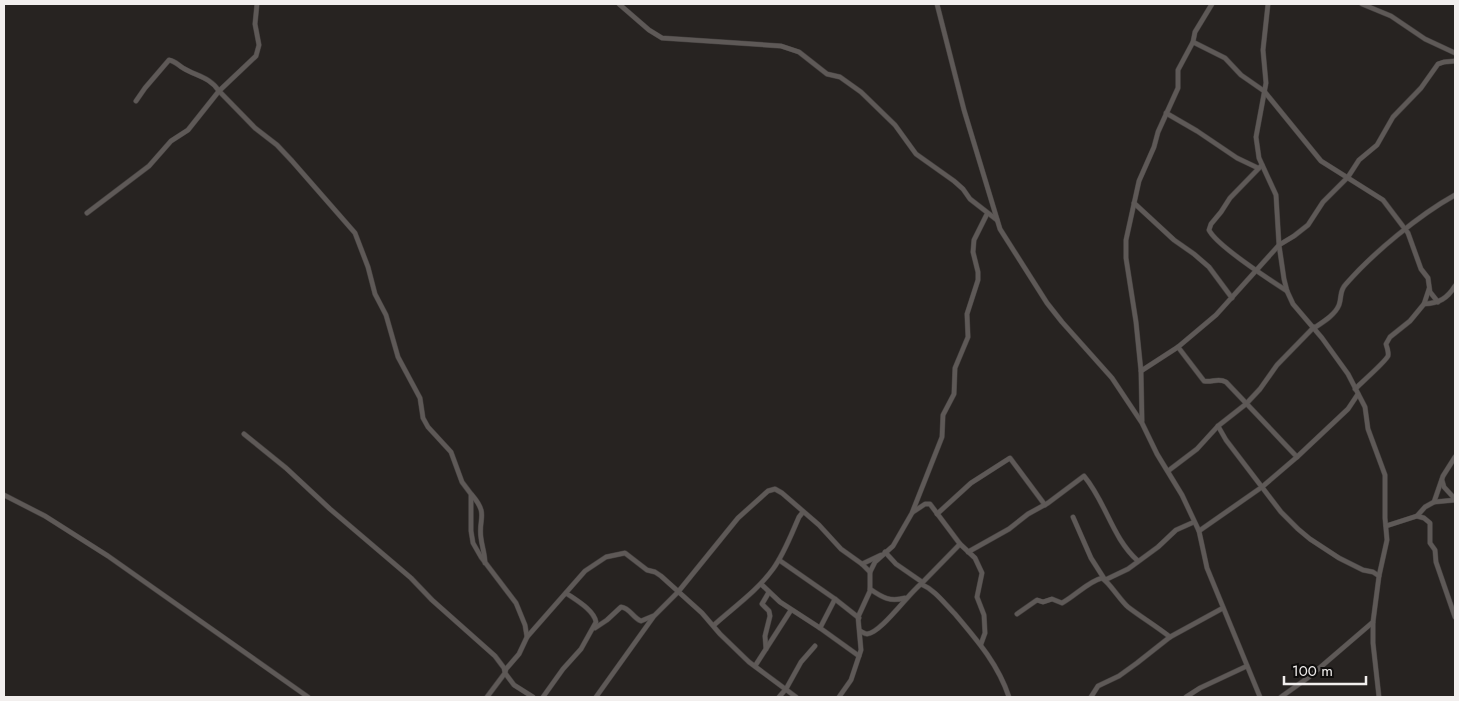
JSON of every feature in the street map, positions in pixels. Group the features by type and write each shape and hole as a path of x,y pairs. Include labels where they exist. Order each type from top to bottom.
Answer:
{"street":[{"path":"87,213 149,166 172,141 188,130 219,91 257,54 259,45 255,24 257,4"},
{"path":"619,4 649,30 662,38 781,46 799,52 827,74 840,77 861,92 895,125 916,154 954,181 970,199 998,221"},
{"path":"937,4 964,110 1002,232 1047,303 1066,328 1112,378 1142,423 1157,454 1182,495 1199,531 1207,568 1260,697"},
{"path":"1142,423 1141,372 1136,322 1125,252 1126,238 1139,181 1178,88 1178,70 1193,42 1202,19 1212,4"},
{"path":"1268,4 1263,50 1266,78 1256,137 1260,166 1275,190 1279,245 1287,290 1293,304 1343,366 1365,407 1368,430 1385,475 1384,518 1387,540 1379,576 1373,622 1373,652 1379,697"},
{"path":"1362,4 1391,16 1425,39 1455,53"},
{"path":"1193,42 1226,59 1241,75 1264,92 1321,161 1384,200 1406,230 1421,269 1428,278 1432,296 1438,302"},
{"path":"136,101 169,60 208,79 255,128 277,145 355,233 368,267 375,294 388,321 398,357 420,398 423,418 451,452 462,482 482,511 480,534 485,553 485,562"},
{"path":"1141,372 1178,347 1216,316 1279,245 1308,225 1323,202 1348,177 1359,160 1378,145 1393,117 1421,88 1438,64 1455,61"},
{"path":"1166,114 1197,131 1237,158 1260,166"},
{"path":"1260,166 1230,198 1209,228 1218,241 1257,271 1287,290"},
{"path":"1168,471 1197,448 1218,426 1246,404 1260,389 1277,365 1314,328 1336,310 1340,304 1340,291 1378,253 1441,203 1455,195"},
{"path":"1134,203 1174,240 1210,267 1232,298"},
{"path":"839,697 851,680 861,650 859,613 868,598 870,572 893,546 912,513 942,437 943,415 955,391 955,368 968,337 967,314 978,280 973,252 974,240 987,214"},
{"path":"1424,304 1438,302 1446,298 1455,286"},
{"path":"1355,389 1388,358 1386,344 1388,339 1410,321 1424,304 1429,287"},
{"path":"1178,347 1206,382 1218,379 1226,382 1297,457"},
{"path":"1199,531 1262,487 1297,457 1352,406 1358,394"},
{"path":"1218,426 1226,440 1281,512 1310,539 1339,558 1379,576"},
{"path":"244,434 286,468 330,509 411,578 432,600 495,656 514,685 533,697"},
{"path":"1434,502 1442,480 1455,457"},
{"path":"937,514 966,488 1010,458 1045,504"},
{"path":"968,552 1009,529 1084,476 1104,507 1122,544 1138,561"},
{"path":"1442,480 1444,488 1455,499"},
{"path":"596,697 654,616 678,592 738,518 768,491 776,490 782,493 841,549 870,572"},
{"path":"471,494 472,537 476,549 516,603 525,625 527,637"},
{"path":"5,495 61,526 108,556 308,697"},
{"path":"1386,526 1417,516 1425,507 1434,502 1455,499"},
{"path":"912,513 927,503 930,504 960,544 975,558 982,575 977,597 984,615 985,633 981,644"},
{"path":"714,626 761,584 780,560 803,512"},
{"path":"1417,516 1424,518 1430,523 1430,540 1436,550 1436,562 1455,616"},
{"path":"1072,517 1091,558 1106,582"},
{"path":"1106,582 1112,577 1128,570 1158,547 1176,530 1194,522"},
{"path":"860,631 870,633 878,628 960,544"},
{"path":"487,697 519,654 527,637 584,571 606,557 622,552 647,570 658,574 694,605 729,643 755,666 796,697"},
{"path":"862,564 884,554"},
{"path":"884,554 940,598 981,644 1002,678 1009,697"},
{"path":"780,560 859,618"},
{"path":"1017,614 1037,600 1043,602 1053,599 1062,603 1097,579 1102,578 1128,607 1170,637"},
{"path":"761,584 792,610 859,656"},
{"path":"870,589 887,599 894,600 907,597"},
{"path":"766,650 765,636 770,616 769,611 762,604 769,592"},
{"path":"543,697 563,669 582,648 596,621 595,617 566,593"},
{"path":"820,628 835,599"},
{"path":"594,628 622,607 628,609 641,621 654,616"},
{"path":"1091,697 1098,686 1131,668 1170,637 1223,608"},
{"path":"755,666 792,610"},
{"path":"1281,697 1309,677 1373,622"},
{"path":"779,697 786,690 801,662 815,646"},
{"path":"1186,697 1200,688 1247,666"}]}
